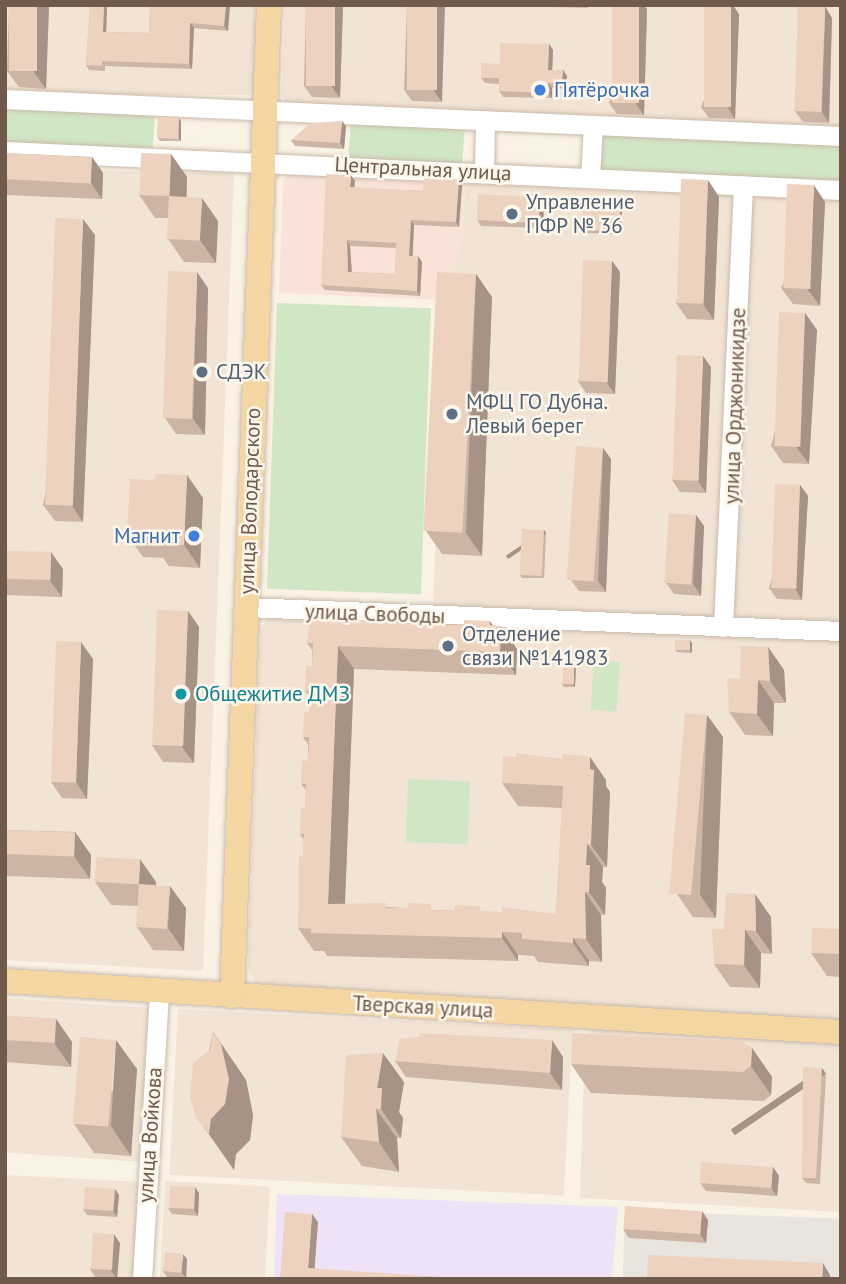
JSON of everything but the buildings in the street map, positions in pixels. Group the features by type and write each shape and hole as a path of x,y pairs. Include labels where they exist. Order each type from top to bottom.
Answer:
{"main road":[{"name":"улица Володарского","path":"232,996 269,5"},
{"name":"Тверская улица","path":"5,981 841,1032"}],"street":[{"path":"5,99 841,136"},
{"path":"484,173 485,120"},
{"path":"590,177 593,125"},
{"name":"Центральная улица","path":"5,150 841,190"},
{"name":"улица Орджоникидзе","path":"723,626 743,185"},
{"name":"улица Свободы","path":"246,607 841,631"},
{"name":"улица Войкова","path":"142,1279 159,991"}],"shaded area":[{"path":"5,5 255,5 255,95 5,95"},
{"path":"285,5 841,5 841,131 288,105 282,95"},
{"path":"295,167 466,176 462,240 445,300 279,293 283,181"},
{"path":"5,169 234,173 203,971 5,960"},
{"path":"466,176 841,194 841,626 433,608 445,300 462,240"},
{"path":"284,615 841,640 841,1025 256,984 248,968 260,631 267,619"},
{"path":"5,998 150,1008 139,1162 5,1152"},
{"path":"178,1009 572,1030 564,1195 169,1175"},
{"path":"597,1026 841,1040 841,1212 580,1198 585,1039"},
{"path":"5,1175 141,1182 136,1279 5,1279"},
{"path":"165,1181 270,1186 265,1279 160,1279"},
{"path":"277,1194 618,1207 612,1279 274,1279"},
{"path":"625,1211 841,1219 839,1279 623,1279"}],"green space":[{"path":"5,105 155,113 153,151 5,143"},
{"path":"351,119 465,127 462,167 348,159"},
{"path":"598,132 841,145 839,182 596,169"},
{"path":"277,303 431,308 421,594 267,589"},
{"path":"594,660 620,662 616,712 591,710"},
{"path":"408,779 470,781 468,844 406,842"}],"place":[{"name":"Пятёрочка","path":"540,90"},
{"name":"Управление ПФР № 36","path":"512,214"},
{"name":"СДЭК","path":"202,372"},
{"name":"МФЦ ГО Дубна. Левый берег","path":"452,414"},
{"name":"Магнит","path":"194,536"},
{"name":"Отделение связи №141983","path":"448,646"},
{"name":"Общежитие ДМЗ","path":"181,694"}]}
